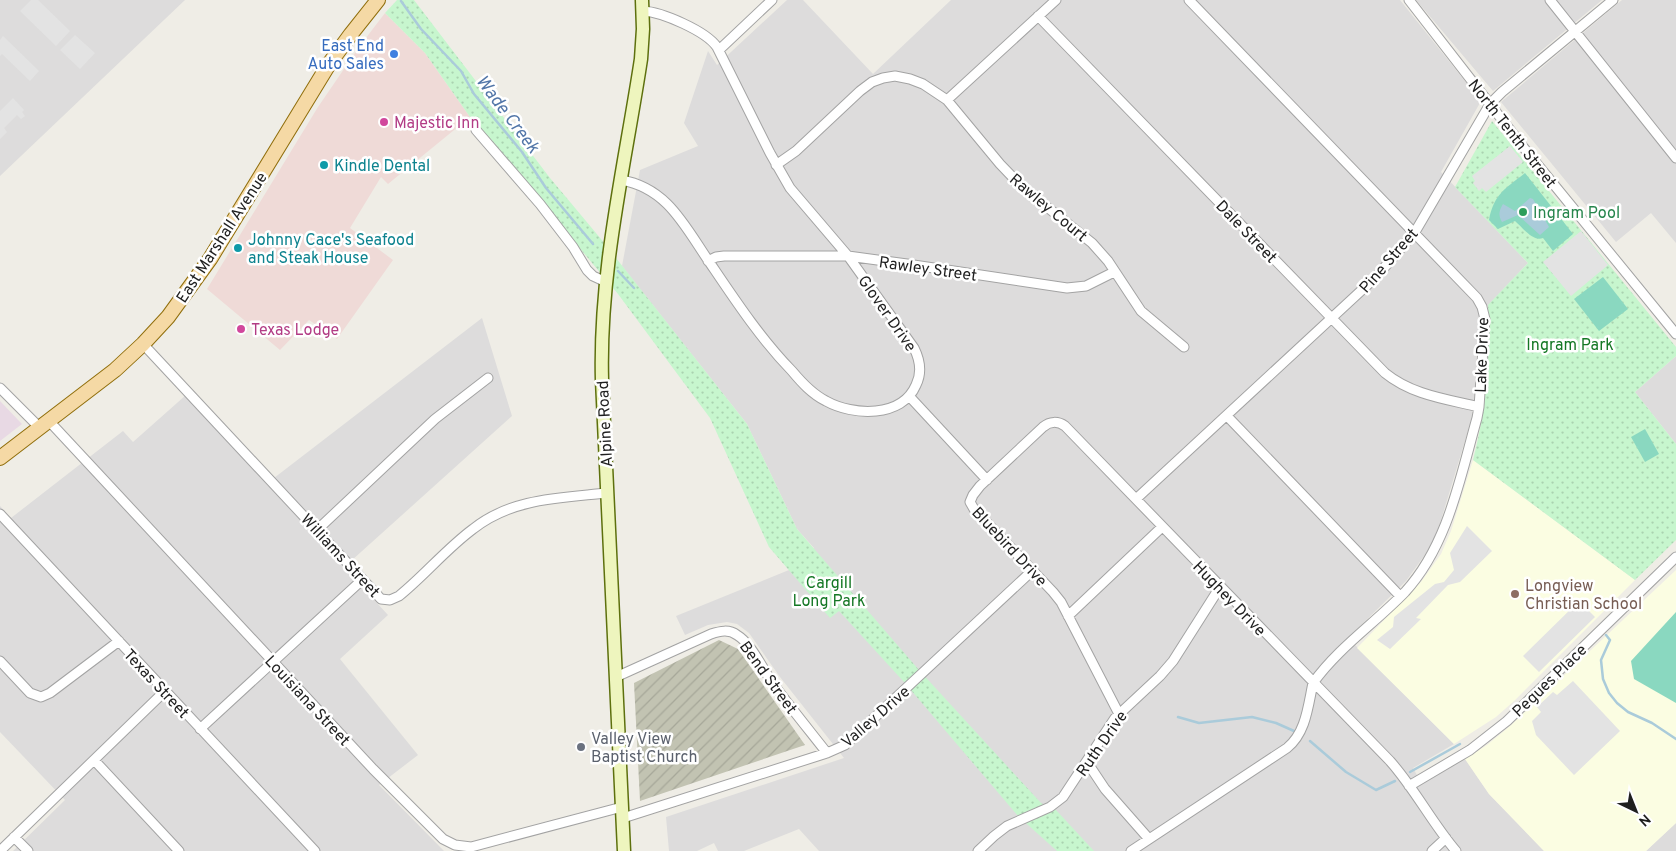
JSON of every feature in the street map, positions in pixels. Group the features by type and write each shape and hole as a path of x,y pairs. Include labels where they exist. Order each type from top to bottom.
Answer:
{"main road":[{"name":"East Marshall Avenue","path":"0,458 110,374 143,344 176,307 203,270 326,70 373,2"},
{"name":"Alpine Road","path":"624,851 602,366 606,282 641,59 642,6"}],"street":[{"path":"719,50 772,0"},
{"path":"947,100 1056,0"},
{"name":"Lake Drive","path":"1190,0 1475,295 1485,319 1477,418 1444,531 1428,561 1400,596 1329,664 1313,683"},
{"name":"North Tenth Street","path":"1409,0 1594,235 1676,334"},
{"path":"1550,0 1676,158"},
{"name":"Pine Street","path":"1136,499 1377,276 1415,232 1490,104 1613,0"},
{"name":"Glover Drive","path":"642,6 701,33 712,41 719,50 776,165 795,195 848,256 916,352 920,365 920,376 909,396"},
{"name":"Dale Street","path":"1038,16 1381,370 1398,383 1418,392 1479,407"},
{"name":"Rawley Court","path":"776,165 796,151 860,91 876,80 895,76 910,79 933,90 947,100 1018,183 1037,201 1088,239 1141,311 1184,347"},
{"path":"476,130 563,233 587,270 593,276 606,282"},
{"path":"621,180 642,186 667,203 683,222 708,261 768,345 804,385 819,397 843,408 866,411 891,408 909,396"},
{"name":"Rawley Street","path":"708,261 724,256 848,256 1067,288 1086,286 1114,272"},
{"name":"Williams Street","path":"143,344 378,598 384,600 393,600 402,594 473,528 496,514 539,500 607,493"},
{"path":"317,530 435,419 488,378"},
{"name":"Louisiana Street","path":"0,388 86,464 373,769 436,833 451,844 471,847 623,813"},
{"name":"Bluebird Drive","path":"909,396 986,480 972,495 971,504 1053,592 1068,616 1119,714"},
{"path":"1227,416 1400,596"},
{"name":"Hughey Drive","path":"986,480 1046,425 1055,422 1066,426 1393,765 1456,851"},
{"name":"Texas Street","path":"0,514 315,851"},
{"path":"1068,616 1162,527"},
{"name":"Pegues Place","path":"1409,786 1470,750 1506,721 1676,557"},
{"name":"Valley Drive","path":"623,813 841,747 852,740 1032,570"},
{"path":"200,729 362,580"},
{"name":"Ruth Drive","path":"978,851 1007,826 1057,802 1066,793 1119,714 1167,669 1220,587"},
{"name":"Bend Street","path":"616,677 711,634 722,631 732,632 739,636 749,647 773,684 826,753"},
{"path":"0,661 30,693 41,697 50,693 119,641"},
{"path":"1131,851 1291,745 1301,731 1313,683"},
{"path":"0,851 166,691"},
{"path":"94,760 179,851"},
{"path":"1087,762 1101,785 1149,839"},
{"path":"14,837 28,851"},
{"path":"1432,851 1446,838"}],"shaded area":[{"path":"0,0 185,0 0,176"},
{"path":"31,0 38,0 70,31 56,46 20,11"},
{"path":"787,0 803,0 873,74 951,0 1400,0 1481,101 1441,172 1528,263 1479,315 1474,403 1471,421 1434,539 1406,581 1348,638 1454,744 1413,768 1422,784 1465,759 1489,794 1544,851 819,851 799,829 744,851 718,851 714,843 697,851 669,851 666,817 844,758 780,677 749,633 737,624 727,622 708,625 685,635 676,616 789,570 814,548 797,529 747,424 622,266 640,170 698,146 684,123 708,51 717,65"},
{"path":"1416,0 1602,0 1493,91"},
{"path":"1622,0 1676,0 1676,243 1651,213 1616,242 1501,102"},
{"path":"385,13 425,53 470,117 388,184 381,177 350,228 393,260 337,339 309,320 280,350 207,289 318,107"},
{"path":"75,35 95,53 80,69 60,50"},
{"path":"3,36 39,71 30,81 2,54 0,56 0,40"},
{"path":"13,98 24,110 22,112 25,116 21,119 17,115 4,128 7,132 0,139 0,111"},
{"path":"1510,146 1523,162 1486,192 1482,188 1479,191 1473,183 1475,181 1472,176"},
{"path":"1581,231 1608,265 1571,296 1543,262"},
{"path":"482,318 512,416 351,561 274,478"},
{"path":"1676,356 1676,444 1635,392"},
{"path":"186,395 388,615 340,659 418,755 379,785 444,851 13,851 65,800 0,732 0,506 11,518 123,431 133,442"},
{"path":"0,401 22,424 0,441"},
{"name":"Longview Christian School","path":"1473,460 1635,580 1514,701 1496,717 1454,744 1357,648 1421,582 1441,554 1451,531"},
{"path":"1467,526 1492,551 1460,582 1448,585 1416,618 1421,619 1390,649 1377,640 1393,627 1394,617 1435,584 1444,582 1454,570 1450,553"},
{"name":"Longview Christian School","path":"1676,570 1676,823 1646,851 1544,851 1489,794 1465,759 1487,745 1509,727"},
{"path":"1579,601 1595,617 1539,672 1523,656"},
{"path":"719,640 738,649 805,745 640,801 634,683"},
{"path":"1573,681 1620,731 1574,775 1536,735 1532,721 1541,712 1537,707 1553,692 1557,695"},
{"path":"1676,823 1676,851 1646,851"}],"green space":[{"name":"Cargill Long Park","path":"397,0 414,0 550,178 601,239 747,424 797,529 919,670 1041,803 1056,810 1094,851 1057,851 1018,816 904,682 839,611 830,618 769,547 710,418 618,294 470,117 425,53 385,13"},
{"name":"Ingram Park","path":"1492,121 1676,347 1676,356 1635,392 1676,444 1676,540 1635,580 1473,460 1482,421 1486,383 1488,305 1528,263 1455,187"},
{"name":"Ingram Pool","path":"1525,173 1573,234 1553,251 1543,238 1539,239 1532,236 1515,221 1498,229 1489,220 1497,198"},
{"path":"1603,277 1628,309 1599,331 1574,299"},
{"path":"1645,429 1659,454 1645,462 1631,437"},
{"path":"1676,612 1676,703 1634,679 1631,661"}],"water":[{"path":"1530,198 1533,199 1549,227 1540,235 1518,215 1502,222 1500,217 1503,204 1515,211"}],"waterway":[{"name":"Wade Creek","path":"401,1 421,29 461,71 474,94 522,152 546,188 593,244"},
{"name":"Wade Creek","path":"618,271 634,288"},
{"path":"1606,635 1610,640 1601,660 1603,679 1609,693 1628,712 1652,723 1676,739"},
{"path":"1178,717 1199,723 1252,717 1276,723 1294,731"},
{"path":"1310,741 1346,772 1376,790 1395,781"},
{"path":"1410,772 1460,744"}],"place":[{"name":"East End Auto Sales","path":"394,54"},
{"name":"Majestic Inn","path":"384,122"},
{"name":"Kindle Dental","path":"324,165"},
{"name":"Ingram Pool","path":"1523,212"},
{"name":"Johnny Cace's Seafood and Steak House","path":"238,248"},
{"name":"Texas Lodge","path":"241,329"},
{"name":"Longview Christian School","path":"1515,594"},
{"name":"Valley View Baptist Church","path":"581,747"}]}
